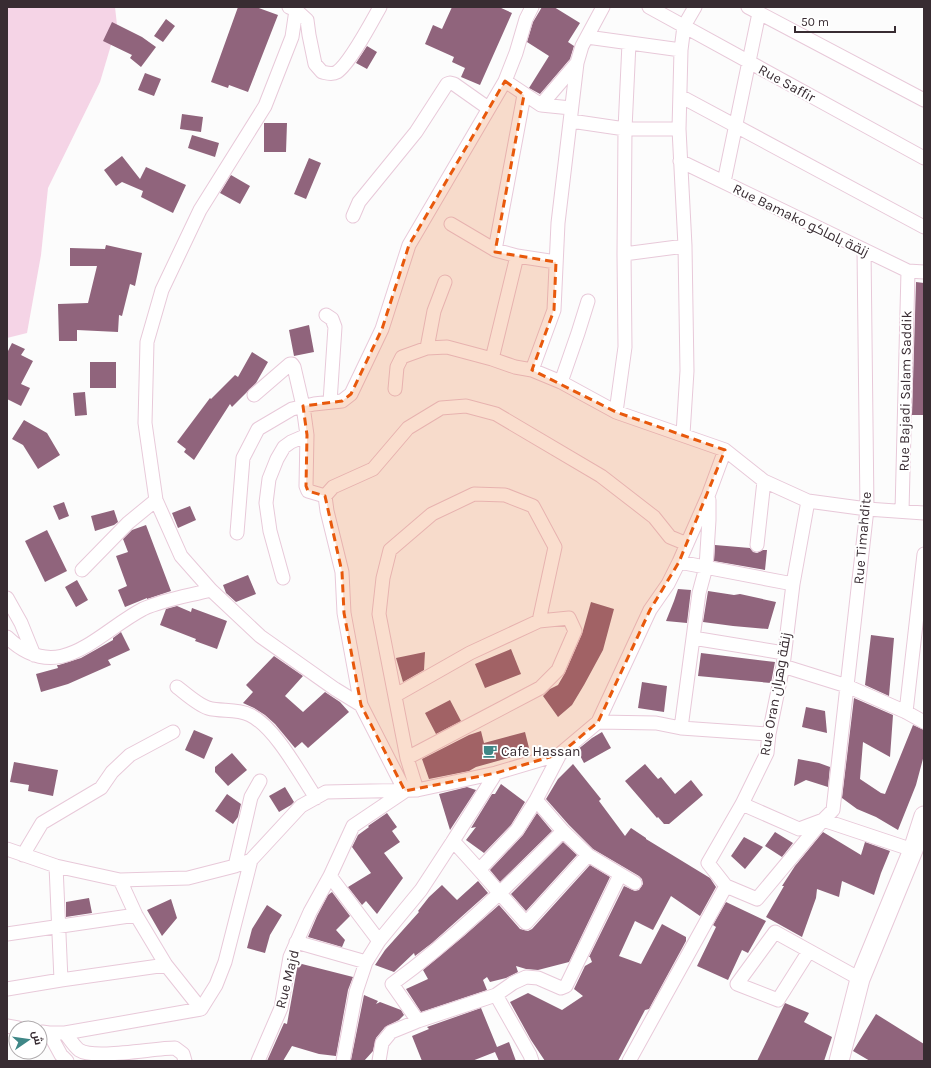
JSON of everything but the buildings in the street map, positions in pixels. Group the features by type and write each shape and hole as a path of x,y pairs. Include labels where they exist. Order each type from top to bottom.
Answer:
{"street":[{"path":"293,8 307,20 315,64 322,72 330,74 336,73 345,64 380,7"},
{"path":"237,533 243,458 258,429 292,409 303,406 342,401 351,394 382,329 409,245 505,81 526,19 532,7"},
{"path":"532,370 554,310 558,224 577,63 582,46 603,7"},
{"name":"Rue Saffir","path":"649,7 924,158"},
{"path":"683,434 687,371 686,246 679,129 681,50 684,26 695,7"},
{"path":"293,8 292,37 265,106 200,210 162,290 147,342 145,423 156,500 181,556 210,590 260,636 335,689 361,705"},
{"path":"724,182 749,62 754,10 924,100"},
{"path":"587,37 681,50"},
{"path":"616,412 625,347 625,129 629,43"},
{"path":"541,106 577,63"},
{"path":"505,81 541,106 625,129 679,129"},
{"path":"353,216 359,202 416,132 447,84 454,84 488,108"},
{"path":"495,250 524,95"},
{"path":"680,96 924,227"},
{"name":"Rue Bamako زنقة باماكو","path":"680,161 908,271 924,272"},
{"path":"451,224 495,250 517,256 556,262"},
{"path":"624,254 686,246"},
{"name":"Rue Timahdite","path":"726,886 758,899 823,820 833,810 867,509 864,250"},
{"path":"492,359 517,256"},
{"name":"Rue Bajadi Salam Saddik","path":"902,511 908,271"},
{"path":"427,348 434,311 445,282"},
{"path":"561,382 588,301"},
{"path":"326,315 332,319 335,327 330,402"},
{"path":"396,389 397,367 402,357 427,348 446,347 532,370 561,382 616,412 683,434 725,450 764,481 808,501 867,509 924,513"},
{"path":"254,395 290,364 292,364 303,406 307,435 306,486 308,491 325,496"},
{"path":"411,791 361,705 344,613 342,572 327,511 325,496 333,487 373,469 408,428 441,408 466,406 496,414 601,476 654,517 670,537 687,544"},
{"path":"283,578 270,531 266,503 268,479 284,447 307,435"},
{"path":"480,869 516,830 536,800 560,754 598,722 650,610 668,584 679,562 708,496 725,450"},
{"path":"757,545 764,481"},
{"path":"411,791 396,695 379,614 390,550 432,514 474,494 505,495 533,506 555,547 539,621"},
{"path":"681,728 699,593 706,567 709,520 708,496"},
{"path":"82,570 128,523 156,500"},
{"name":"Rue Oran زنقة وهران","path":"726,886 708,863 742,804 767,753 769,734 783,659 793,584 808,501"},
{"path":"906,712 924,554"},
{"path":"679,562 793,584"},
{"path":"7,637 13,643 34,655 56,658 73,653 90,644 143,610 165,600 210,590"},
{"path":"7,598 21,623 34,655"},
{"path":"396,695 470,653 539,621 569,618 575,631 558,670 540,688 407,758"},
{"path":"693,638 783,659 906,712 924,722"},
{"path":"177,687 207,707 239,711 249,714 259,720 276,738 316,798"},
{"path":"598,722 656,723 681,728 769,734"},
{"path":"23,855 42,823 101,788 112,772 130,755 173,732"},
{"path":"7,849 56,866 120,880 188,878 252,860 302,806 326,792 411,791 496,773 560,754"},
{"path":"343,1061 356,992 366,962 379,941 421,890 496,773"},
{"path":"235,866 251,797 260,781"},
{"name":"Rue Majd","path":"258,1061 281,1008 290,957 296,942 310,912 330,876 353,826 411,791"},
{"path":"536,800 563,831 588,855 635,883"},
{"path":"742,804 799,829 823,820 913,850"},
{"path":"839,1061 860,979 913,850 924,816"},
{"path":"418,1021 392,984 418,965 500,894 563,831"},
{"path":"453,841 480,869 526,923 588,855"},
{"path":"48,1032 65,1032 201,1009 216,985 225,962 252,860"},
{"path":"56,866 61,980"},
{"path":"379,1061 382,1043 391,1032 418,1021 496,995 513,983 526,977 538,978 561,988 566,986 620,875"},
{"path":"330,876 379,941"},
{"path":"120,880 136,915 166,965 201,1009"},
{"path":"629,1061 726,886"},
{"path":"7,934 136,915"},
{"path":"808,951 778,1000 737,984 775,932 860,979"},
{"path":"296,942 366,962"},
{"path":"7,989 166,965"},
{"path":"496,995 532,1061"},
{"path":"65,1032 78,1049 85,1053 100,1054 175,1048 183,1054 185,1061"},
{"path":"48,1037 61,1055 68,1061"}],"highlighted area":[{"path":"505,81 524,95 495,252 556,262 554,310 532,370 616,412 725,450 679,562 650,610 598,722 560,754 496,773 405,791 361,705 344,613 342,572 325,496 308,491 306,486 307,435 303,406 342,401 351,394 382,329 409,245"}],"shaded area":[{"path":"7,7 115,7 117,25 100,82 48,188 41,255 27,333 7,338"}],"place":[{"name":"Cafe Hassan","path":"490,751"}]}
